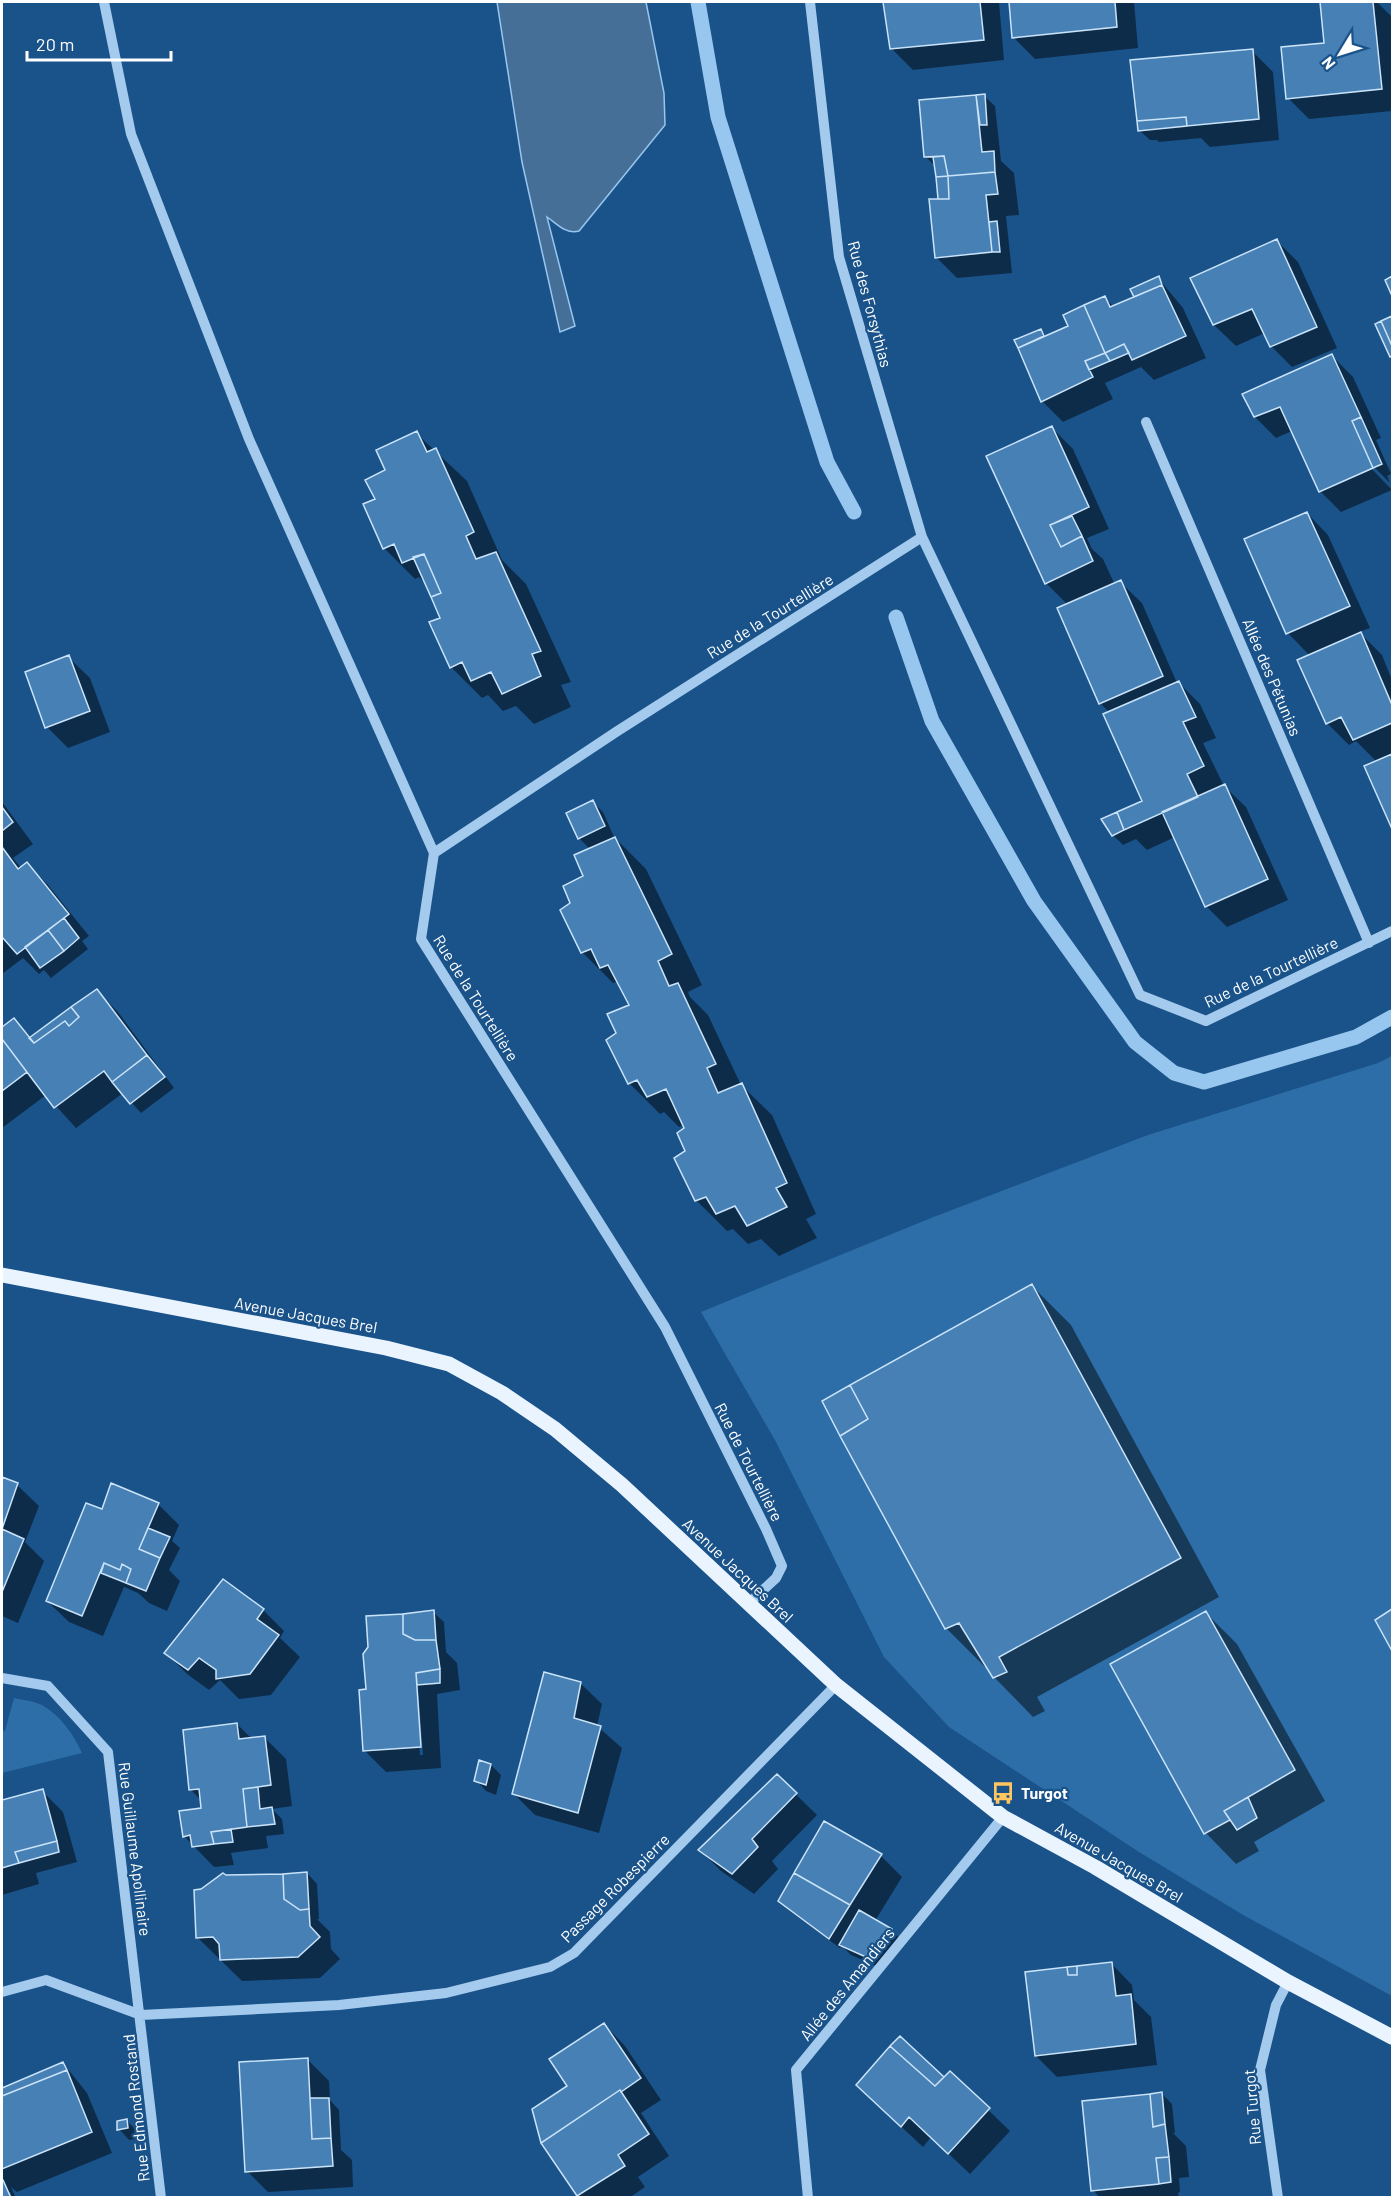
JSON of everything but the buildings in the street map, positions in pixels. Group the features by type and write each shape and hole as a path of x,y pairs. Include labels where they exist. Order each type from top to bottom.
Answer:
{"main road":[{"name":"Avenue Jacques Brel","path":"2,1275 386,1348 448,1364 502,1393 555,1429 622,1485 836,1685 1003,1817 1095,1867 1288,1982 1392,2037"}],"street":[{"path":"104,2 131,134 249,439 434,853"},
{"name":"Rue des Forsythias","path":"810,2 839,257 922,537"},
{"name":"Allée des Pétunias","path":"1146,422 1369,943"},
{"name":"Rue de la Tourtellière","path":"664,1327 421,939 434,853 616,732 922,537 1140,995 1206,1021 1392,932"},
{"name":"Rue de Tourtellière","path":"664,1327 766,1529 782,1566 776,1578 748,1604"},
{"name":"Rue Guillaume Apollinaire","path":"2,1678 48,1686 108,1752 141,2015"},
{"name":"Passage Robespierre","path":"141,2015 339,2005 446,1993 550,1967 574,1953 836,1685"},
{"name":"Allée des Amandiers","path":"807,2198 796,2070 1003,1817"},
{"path":"2,1992 46,1980 141,2015"},
{"name":"Rue Turgot","path":"1278,2198 1260,2070 1276,2005 1288,1982"},
{"name":"Rue Edmond Rostand","path":"141,2015 161,2198"}],"shaded area":[{"path":"497,2 646,2 664,93 665,125 579,231 566,230 547,217 575,326 560,332 522,162"},
{"path":"1392,1056 1392,1996 1245,1916 1139,1852 949,1727 884,1657 776,1442 701,1312 931,1218 1148,1135 1378,1063"},
{"path":"14,1698 35,1702 49,1709 66,1726 82,1753 2,1773 2,1730 5,1731"}],"waterway":[{"path":"698,2 718,117 827,462 854,512"},
{"path":"896,617 932,721 1034,901 1135,1042 1174,1073 1204,1082 1356,1037 1392,1017"}],"place":[{"name":"Turgot","path":"1003,1793"}]}
